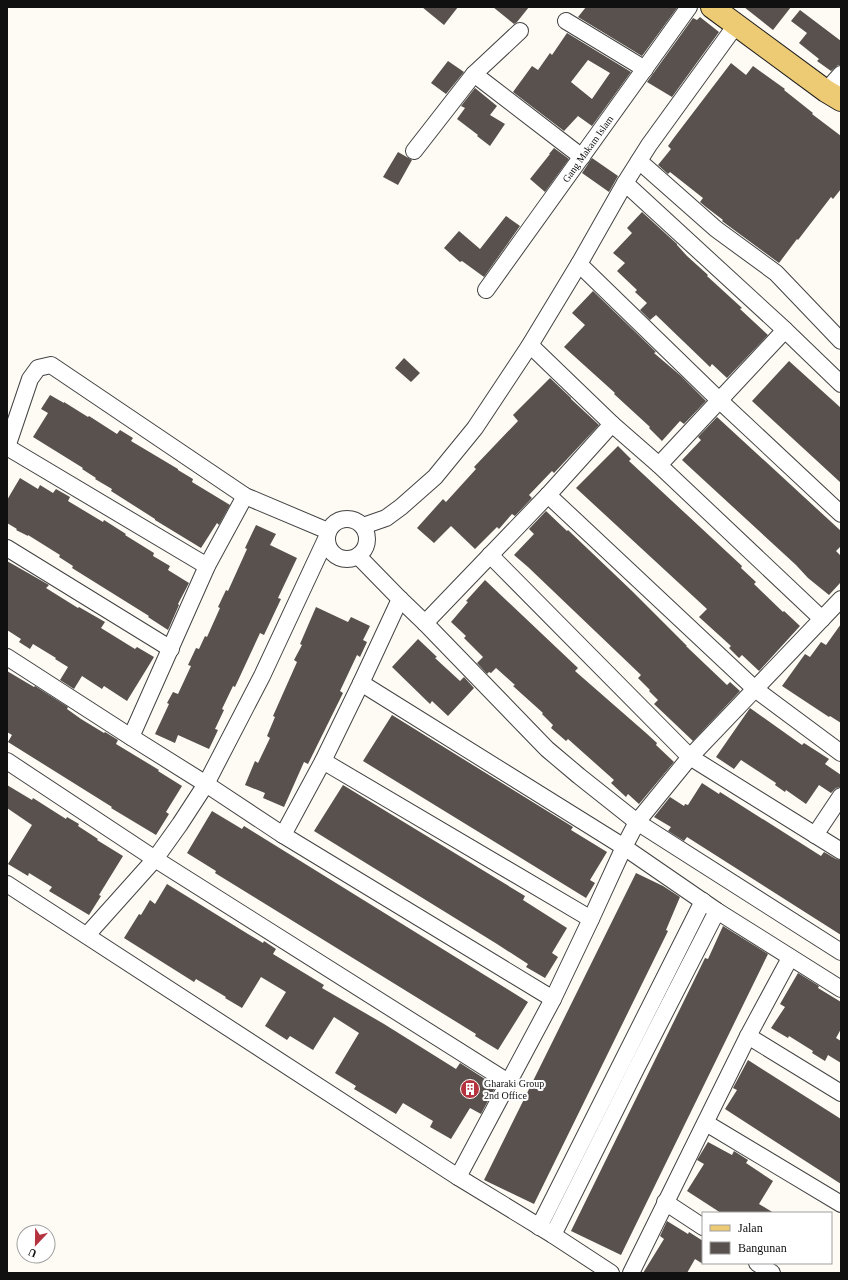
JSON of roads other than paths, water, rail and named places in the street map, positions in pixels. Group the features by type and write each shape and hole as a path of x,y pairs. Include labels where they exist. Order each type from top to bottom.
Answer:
{"main road":[{"path":"722,13 834,96"}],"street":[{"name":"Gang Makam Islam","path":"486,290 689,7"},
{"path":"363,526 386,518 401,507 435,477 475,428 530,345 579,264 625,183 649,145 722,13"},
{"path":"566,21 645,69"},
{"path":"414,151 474,74 520,31"},
{"path":"474,74 582,156"},
{"path":"834,96 841,74"},
{"path":"639,161 716,229 776,273 841,341"},
{"path":"625,183 785,330 841,384"},
{"path":"579,264 719,400 841,514"},
{"path":"659,465 785,330"},
{"path":"530,345 612,424 659,465 822,619"},
{"path":"207,566 7,447 30,379 38,368 51,365 245,496 327,535"},
{"path":"425,623 548,495 612,424"},
{"path":"548,495 755,690 841,753"},
{"path":"131,737 207,566 245,496"},
{"path":"87,936 155,859 206,784 262,676 327,535 333,524 340,520 353,519 363,526 367,534 367,543 364,551 358,556 350,560 341,559 333,554 328,548 327,535"},
{"path":"7,548 171,649"},
{"path":"490,555 690,757 841,851"},
{"path":"358,556 548,749 579,776 637,822 841,952"},
{"path":"283,835 323,761 400,599"},
{"path":"458,1176 553,999 637,822 690,757 841,599"},
{"path":"7,657 283,835 553,999"},
{"path":"361,683 624,847 717,911 841,989"},
{"path":"7,761 155,859 508,1082"},
{"path":"323,761 591,919"},
{"path":"815,835 841,796"},
{"path":"7,884 458,1176 611,1273"},
{"path":"553,1235 703,901"},
{"path":"539,1226 717,911"},
{"path":"631,1273 748,1036 790,958"},
{"path":"748,1036 841,1093"},
{"path":"706,1123 841,1204"},
{"path":"666,1202 702,1226"},
{"path":"758,1264 772,1273"}],"place":[{"name":"Gharaki Group 2nd Office","path":"470,1089"}]}
